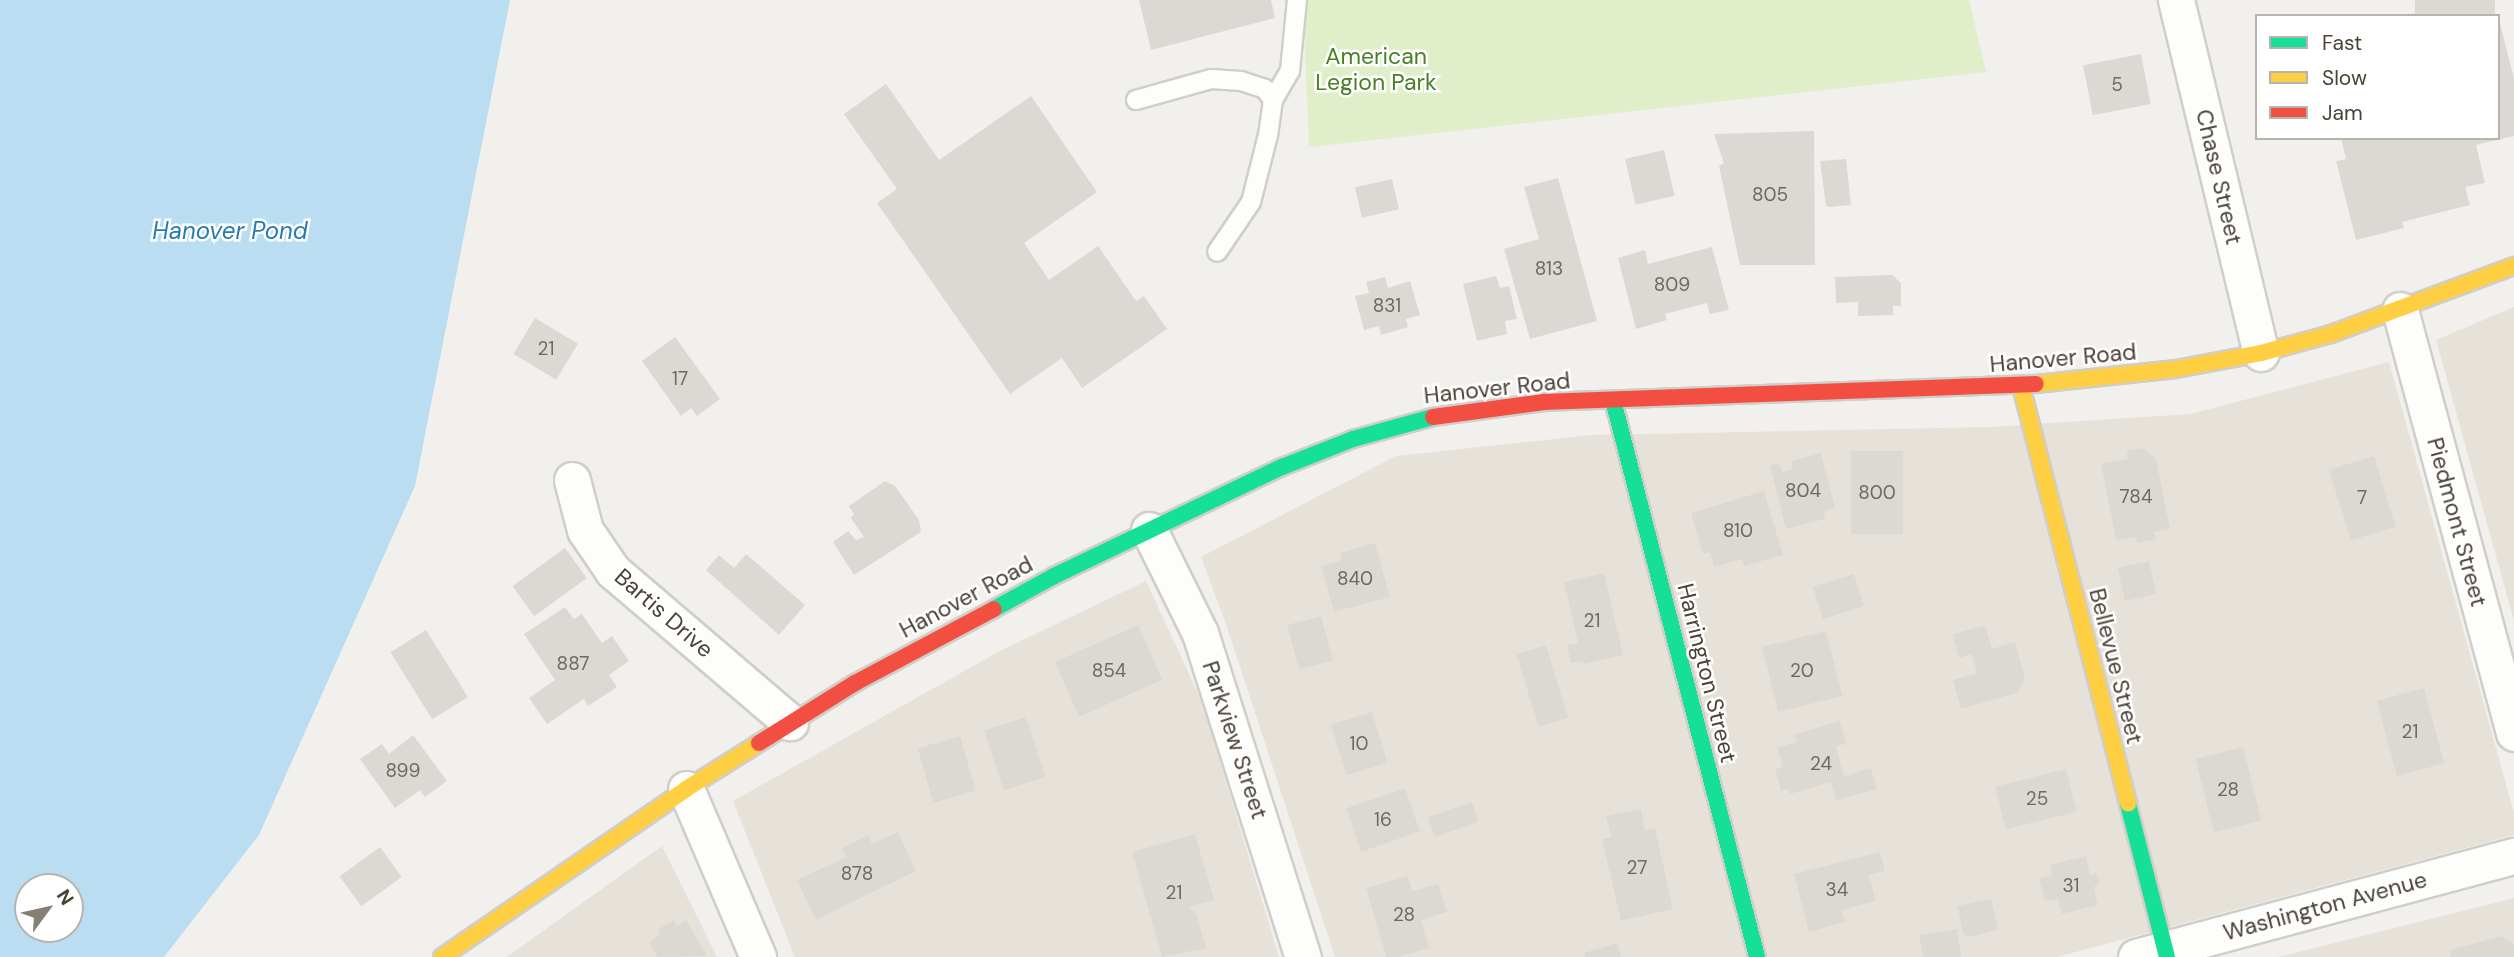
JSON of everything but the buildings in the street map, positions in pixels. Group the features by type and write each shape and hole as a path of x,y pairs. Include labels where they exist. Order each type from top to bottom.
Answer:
{"main road":[{"name":"Hanover Road","path":"442,957 686,789 790,722 953,628 1282,467 1353,439 1418,419 1486,407 2021,386 2101,380 2261,354 2400,310 2514,266"},
{"name":"Bellevue Street","path":"2021,386 2156,954"},
{"name":"Harrington Street","path":"1613,400 1757,957"}],"street":[{"name":"Chase Street","path":"2176,0 2261,354"},
{"name":"Piedmont Street","path":"2400,310 2514,733"},
{"name":"Bartis Drive","path":"572,480 585,530 613,571 790,722"},
{"name":"Parkview Street","path":"1149,530 1208,654 1303,957"},
{"path":"686,789 758,957"},
{"name":"Washington Avenue","path":"2156,954 2514,856"}],"lane":[{"path":"1217,252 1251,202 1268,135 1273,100 1290,71 1297,0"},
{"path":"1136,100 1211,79 1241,81 1265,89 1273,100"}],"shaded area":[{"path":"2514,307 2514,621 2436,340"},
{"path":"2389,362 2514,813 2514,835 2057,957 1335,957 1227,627 1201,557 1396,456 1592,435 1991,427 2190,414"},
{"path":"1146,581 1202,702 1279,957 795,957 733,801 998,652"},
{"path":"662,846 717,957 507,957"},
{"path":"2514,898 2514,957 2278,957"}],"green space":[{"name":"American Legion Park","path":"1303,0 1969,0 1986,72 1309,147"}],"water":[{"name":"Hanover Pond","path":"0,0 510,0 415,486 259,835 164,957 0,957"}],"traffic: fast":[{"path":"1613,400 1757,957"},
{"path":"994,609 1054,576 1282,467 1353,439 1433,417"},
{"path":"2128,804 2167,957"}],"traffic: slow":[{"path":"2036,384 2176,369 2261,353 2331,334 2514,266"},
{"path":"2021,386 2128,804"},
{"path":"442,957 686,789 759,743"}],"traffic: jam":[{"path":"1433,417 1544,402 2036,384"},
{"path":"759,743 855,683 994,609"}]}
